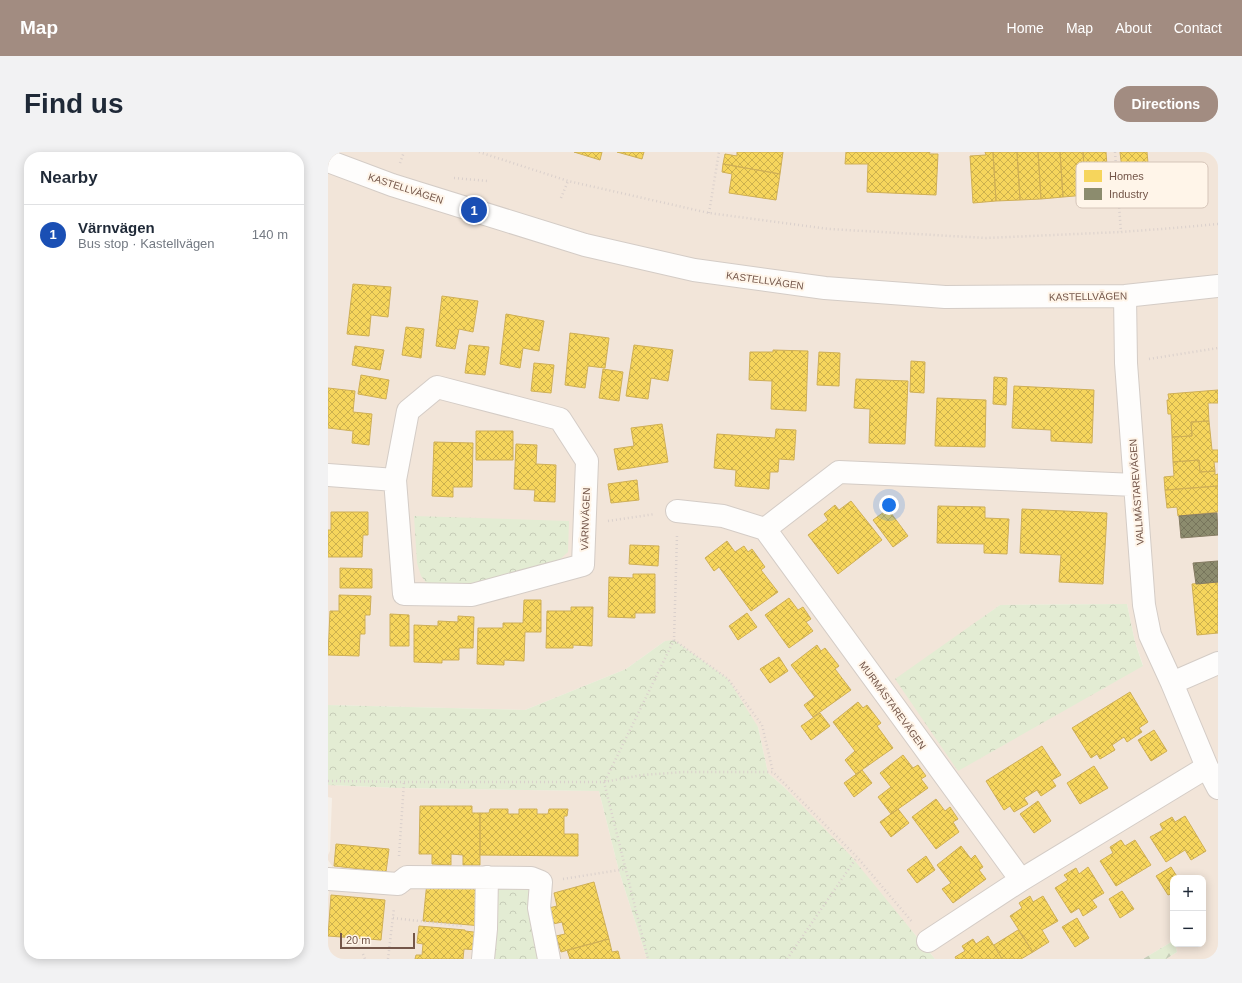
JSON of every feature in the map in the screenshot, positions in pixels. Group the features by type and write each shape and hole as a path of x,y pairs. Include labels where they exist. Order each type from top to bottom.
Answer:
{"street":[{"name":"KASTELLVÄGEN","path":"330,167 585,245 694,270 825,288 945,297 1125,296 1218,286"},
{"name":"VALLMÄSTAREVÄGEN","path":"1125,296 1126,362 1144,605 1150,636 1172,683 1207,767 1218,788"},
{"name":"VÄRNVÄGEN","path":"437,387 560,419 587,461 582,565 472,595 404,594 395,480 408,411 437,387"},
{"path":"677,510 723,516 766,529 839,472 1135,485"},
{"path":"328,475 395,480"},
{"name":"MURMÄSTAREVÄGEN","path":"766,529 1021,880"},
{"path":"1172,683 1218,663"},
{"path":"928,941 1021,880 1207,767"},
{"path":"328,879 398,884 407,877 531,878 541,882 539,908 549,959"},
{"path":"483,959 486,929 487,877"}],"path":[{"path":"479,152 568,181 709,213 829,229 986,238 1122,232 1218,224"},
{"path":"709,213 719,152"},
{"path":"1115,152 1116,162"},
{"path":"561,198 568,181"},
{"path":"1120,208 1122,232"},
{"path":"1126,362 1218,348"},
{"path":"585,525 677,510 674,640 604,782 648,959"},
{"path":"674,640 728,678 762,724 773,772 857,857 928,941"},
{"path":"328,781 604,782 663,773 773,772"},
{"path":"787,959 857,857"},
{"path":"541,882 626,869"},
{"path":"393,918 486,929"},
{"path":"364,954 365,959"}],"shaded area":[{"path":"328,152 1218,152 1218,959 1166,959 1177,952 1176,947 1206,947 1206,875 1170,875 1170,943 1143,959 935,959 920,940 785,788 768,773 758,727 665,641 626,669 525,710 328,705","holes":["1127,604 1135,642 1143,665 896,680 1000,605"]},
{"path":"328,785 399,788 599,791 619,871 647,959 328,959 328,899 332,866 328,860 328,855 330,851 332,798 328,797"}],"green space":[{"path":"414,516 569,521 568,552 557,562 461,586 429,586 421,576 417,563"},
{"path":"1127,604 1135,642 1143,666 958,771 895,679 1000,605"},
{"path":"674,640 728,679 758,727 768,773 785,788 850,855 935,959 647,959 619,871 599,791 399,788 328,785 328,705 525,710 626,669 665,641"},
{"path":"489,881 527,881 536,892 545,959 486,959"},
{"path":"1170,943 1170,947 1176,947 1177,952 1166,959 1143,959"}],"building: Homes":[{"path":"574,152 602,152 600,160"},
{"path":"617,152 644,152 642,159"},
{"path":"737,152 783,152 780,174 723,164 725,154 737,156"},
{"path":"846,152 930,152 929,154 938,154 936,195 867,192 868,164 845,164"},
{"path":"985,152 993,152 996,201 973,203 970,156 986,155"},
{"path":"993,152 1017,152 1020,200 996,201"},
{"path":"1017,152 1038,152 1041,199 1020,200"},
{"path":"1038,152 1060,152 1063,197 1041,199"},
{"path":"1060,152 1083,152 1084,162 1076,162 1076,196 1063,197"},
{"path":"1083,152 1106,152 1107,162 1084,162"},
{"path":"1120,152 1147,152 1148,162 1121,162"},
{"path":"723,164 780,174 776,200 729,193 732,174 722,172"},
{"path":"353,284 391,287 388,317 371,315 369,336 347,334"},
{"path":"442,296 478,301 473,332 459,329 455,349 436,346"},
{"path":"506,314 544,321 539,351 523,348 520,368 500,364"},
{"path":"406,327 424,329 421,358 402,355"},
{"path":"570,333 609,338 605,368 588,366 585,388 565,385"},
{"path":"469,345 489,347 485,375 465,373"},
{"path":"634,345 673,350 668,381 651,378 648,399 626,396"},
{"path":"355,346 384,350 380,370 352,365"},
{"path":"773,350 808,351 806,411 771,409 772,381 749,380 750,352 773,352"},
{"path":"819,352 840,353 839,386 817,385"},
{"path":"911,361 925,362 924,393 910,392"},
{"path":"534,363 554,365 551,393 531,391"},
{"path":"603,369 623,372 619,401 599,398"},
{"path":"361,375 389,380 386,399 358,394"},
{"path":"994,377 1007,378 1006,405 993,404"},
{"path":"856,379 908,381 905,444 869,443 870,409 854,408"},
{"path":"1014,386 1094,390 1092,443 1051,441 1051,430 1012,428"},
{"path":"328,388 355,391 353,412 372,414 369,445 352,443 353,431 328,428"},
{"path":"1218,390 1218,403 1208,403 1209,421 1191,422 1192,436 1172,437 1171,414 1168,414 1168,394"},
{"path":"937,398 986,400 985,447 935,446"},
{"path":"1209,421 1212,450 1218,450 1218,462 1214,462 1215,471 1200,472 1199,460 1173,462 1172,437 1192,436 1191,422"},
{"path":"662,424 668,462 618,470 614,449 634,446 631,428"},
{"path":"776,429 796,430 794,460 779,459 778,472 770,472 769,489 735,486 736,470 714,468 717,434 775,438"},
{"path":"476,431 513,431 513,460 476,460"},
{"path":"434,442 473,443 472,487 453,487 453,497 432,496"},
{"path":"516,444 537,445 536,464 556,465 555,502 534,501 535,490 514,489"},
{"path":"1199,460 1200,472 1215,471 1215,475 1218,474 1218,486 1165,490 1164,477 1174,476 1173,462"},
{"path":"637,480 639,500 611,503 608,484"},
{"path":"1218,486 1218,512 1178,516 1177,507 1167,508 1165,490"},
{"path":"851,501 882,540 838,574 808,535 828,520 824,514 835,505 839,510"},
{"path":"938,506 985,507 985,518 1009,519 1007,554 984,553 984,544 937,543"},
{"path":"888,509 908,536 893,547 873,520"},
{"path":"1022,509 1107,513 1103,584 1059,582 1061,555 1020,553"},
{"path":"331,512 368,512 368,535 363,535 362,557 328,557 328,530 331,530"},
{"path":"727,541 735,552 744,546 748,552 752,549 765,567 761,570 778,592 751,611 719,567 714,571 705,558"},
{"path":"630,545 659,546 658,566 629,564"},
{"path":"340,568 372,569 372,588 340,588"},
{"path":"633,574 655,574 655,613 635,613 635,618 608,617 609,577 633,578"},
{"path":"1218,582 1218,633 1197,635 1192,584"},
{"path":"339,595 371,596 370,615 365,615 365,634 360,634 359,656 328,655 330,611 339,611"},
{"path":"789,598 798,610 803,607 811,619 806,622 813,631 789,648 765,615"},
{"path":"524,600 541,600 541,632 525,632 524,661 504,660 504,665 477,664 478,628 503,628 503,623 523,623"},
{"path":"571,607 593,607 592,646 573,645 573,648 546,648 547,611 571,611"},
{"path":"747,613 757,627 738,640 729,626"},
{"path":"390,614 409,615 409,646 390,646"},
{"path":"458,616 474,617 473,648 459,648 459,660 442,660 442,663 414,662 414,625 438,626 438,621 458,622"},
{"path":"817,645 821,651 825,648 839,666 835,669 851,690 813,717 804,705 815,697 791,665"},
{"path":"779,657 788,671 770,683 760,669"},
{"path":"1130,692 1148,722 1139,728 1142,732 1127,742 1124,737 1112,745 1115,750 1100,759 1097,754 1091,758 1072,728"},
{"path":"858,702 863,708 867,705 881,723 877,726 893,748 856,774 845,760 855,751 833,722"},
{"path":"820,713 830,726 811,740 801,726"},
{"path":"1154,730 1167,751 1151,761 1138,740"},
{"path":"1042,746 1061,775 1052,780 1056,786 1041,796 1037,790 1024,798 1028,804 1014,812 1010,806 1004,810 986,781"},
{"path":"903,755 913,768 918,765 926,776 921,779 928,788 891,814 878,797 891,787 880,773"},
{"path":"1094,766 1108,788 1080,804 1067,783"},
{"path":"862,770 872,783 854,797 844,783"},
{"path":"936,799 945,811 950,807 958,819 953,822 959,832 936,849 912,817"},
{"path":"1038,801 1051,821 1034,833 1020,814"},
{"path":"420,806 472,806 472,813 480,813 480,865 463,865 463,855 451,854 451,865 432,864 432,854 419,854"},
{"path":"490,809 508,809 508,814 519,814 519,809 537,809 537,814 548,814 549,809 568,809 567,816 564,816 564,834 578,834 578,856 480,855 480,813 489,813"},
{"path":"898,809 909,823 891,837 880,822"},
{"path":"1185,816 1206,851 1191,860 1185,850 1166,862 1150,837 1163,830 1160,824 1172,817 1175,822"},
{"path":"1121,840 1125,846 1135,840 1151,865 1116,886 1100,861 1113,853 1110,847"},
{"path":"336,844 389,849 386,872 334,866"},
{"path":"961,846 971,859 975,855 983,867 979,870 986,879 953,903 942,889 951,883 937,865"},
{"path":"926,856 935,870 917,883 907,870"},
{"path":"1088,867 1104,893 1092,900 1097,907 1083,916 1079,908 1071,913 1055,888 1068,880 1064,875 1076,868 1079,874"},
{"path":"1171,867 1176,875 1170,875 1170,894 1168,895 1156,876"},
{"path":"427,882 486,888 482,926 423,921"},
{"path":"594,882 609,939 561,952 556,936 565,934 562,922 553,924 549,908 557,906 554,893"},
{"path":"1122,891 1134,909 1120,918 1109,899"},
{"path":"331,895 385,900 381,940 328,936"},
{"path":"1030,896 1033,902 1043,896 1058,921 1042,930 1049,942 1033,952 1010,916 1022,908 1019,903"},
{"path":"1077,918 1089,938 1075,947 1062,927"},
{"path":"419,926 482,933 480,950 464,949 463,959 415,959 416,955 422,955 423,944 417,943"},
{"path":"1018,930 1033,952 1021,959 1002,959 994,945"},
{"path":"988,936 1002,959 956,959 955,957 965,951 962,946 973,939 976,944"},
{"path":"609,939 612,952 618,951 620,959 570,959 567,950"}],"building: Industry":[{"path":"1217,513 1218,535 1181,538 1179,516"},
{"path":"1218,561 1218,582 1196,584 1193,563"}],"place":[{"name":"Värnvägen","path":"474,210"}]}
